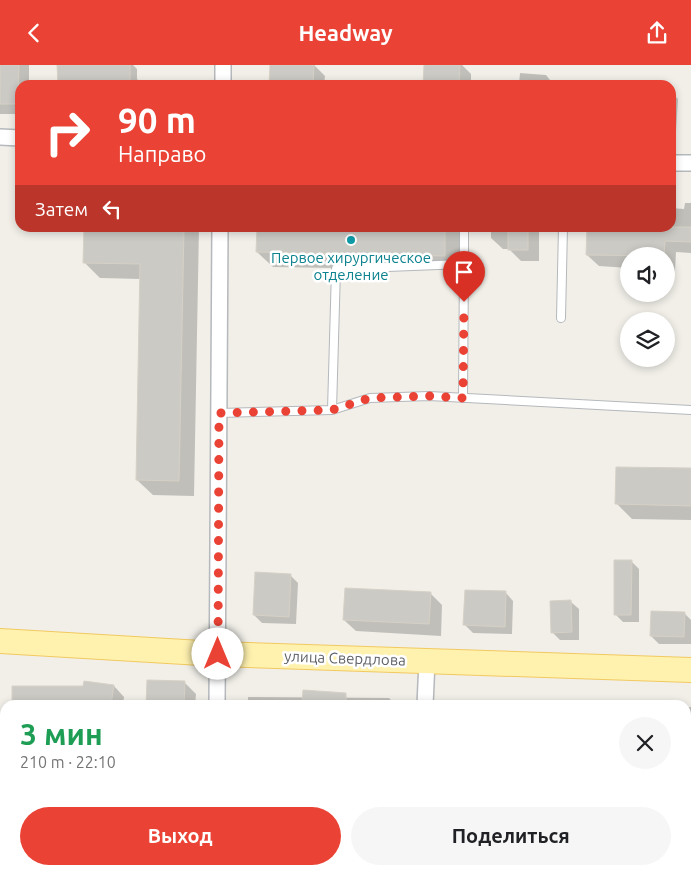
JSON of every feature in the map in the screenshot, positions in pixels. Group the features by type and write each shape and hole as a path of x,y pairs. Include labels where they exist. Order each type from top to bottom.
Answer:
{"main road":[{"name":"улица Свердлова","path":"0,641 218,654 691,670"}],"street":[{"path":"223,80 224,65"},
{"path":"0,137 15,138"},
{"path":"676,163 691,163"},
{"path":"217,700 220,232"},
{"path":"425,700 427,661"}],"lane":[{"path":"463,398 464,232"},
{"path":"561,319 563,232"},
{"path":"332,410 336,269 464,264"},
{"path":"219,413 332,410 370,398 429,396 691,411"}],"building":[{"path":"0,65 19,65 19,80 15,80 15,104 0,104"},
{"path":"57,65 130,65 130,80 58,80"},
{"path":"270,65 314,65 313,80 269,80"},
{"path":"424,65 460,65 459,80 423,80"},
{"path":"676,227 691,227 691,242 665,241 665,247 620,247 620,255 586,255 587,232 676,232"},
{"path":"84,232 184,232 179,481 136,480 140,264 83,263"},
{"name":"Первое хирургическое отделение","path":"257,232 445,232 445,256 256,252"},
{"path":"508,232 528,232 528,250 508,250"},
{"path":"616,467 691,468 691,506 615,504"},
{"path":"614,560 632,560 631,615 614,615"},
{"path":"255,572 291,574 289,617 253,615"},
{"path":"345,588 431,592 429,624 343,620"},
{"path":"465,590 506,591 505,627 463,625"},
{"path":"571,600 572,632 551,633 550,601"},
{"path":"651,611 685,612 684,637 650,636"},
{"path":"147,680 185,681 184,700 146,700"},
{"path":"84,681 114,685 112,700 12,700 12,686 83,686"},
{"path":"303,690 346,693 346,700 302,700"}],"place":[{"name":"Первое хирургическое отделение","path":"351,240"}],"route":[{"path":"218,654 219,413 332,410 370,398 429,396 463,398 464,302"}]}
